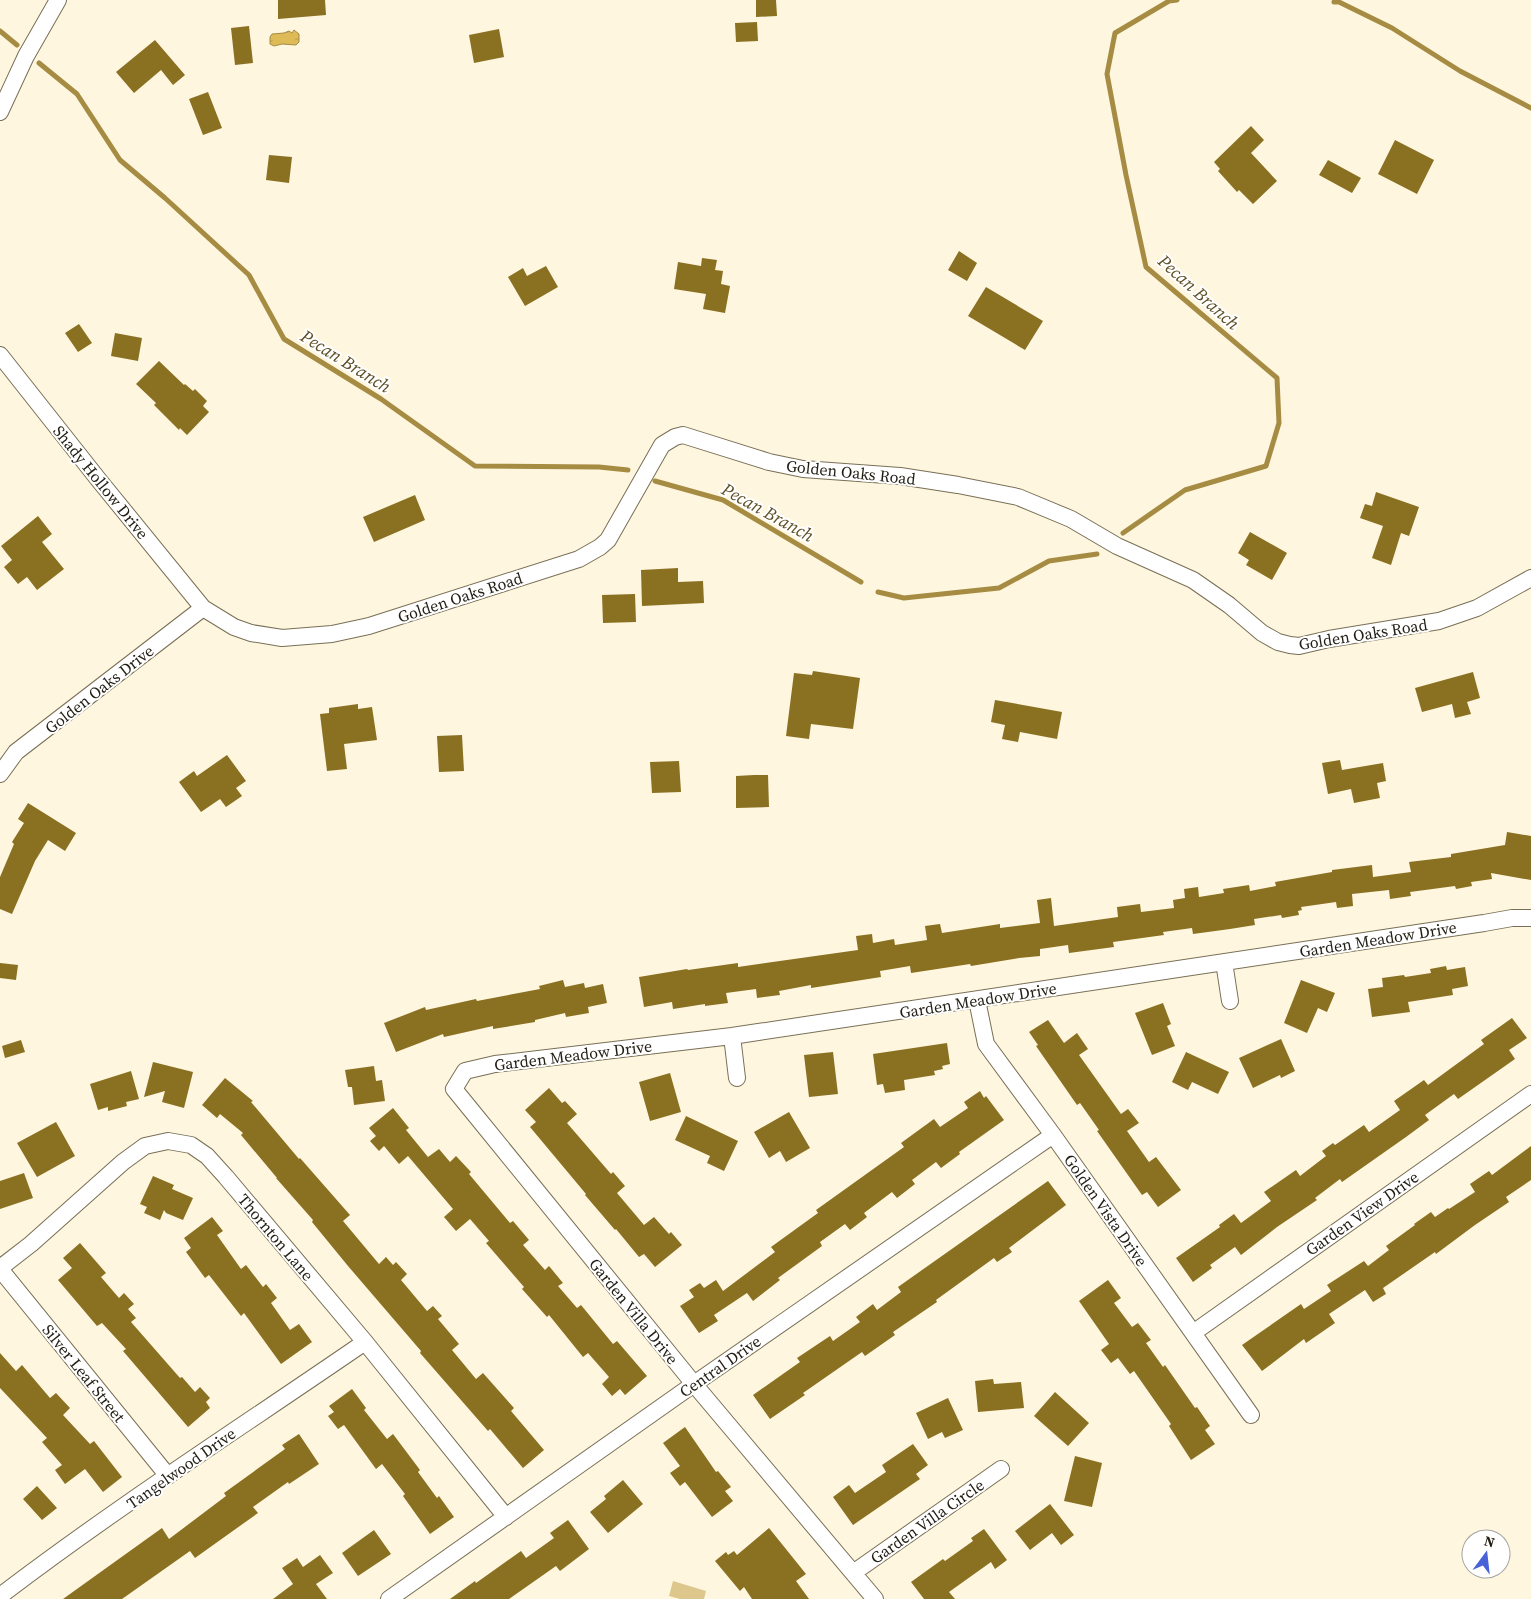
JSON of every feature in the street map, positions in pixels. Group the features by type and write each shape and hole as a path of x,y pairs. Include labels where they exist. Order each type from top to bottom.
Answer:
{"street":[{"path":"0,112 21,67 58,0"},
{"name":"Shady Hollow Drive","path":"0,354 203,608"},
{"name":"Golden Oaks Road","path":"203,608 234,626 251,633 282,638 332,634 370,626 579,559 608,540 662,445 675,437 683,436 769,462 803,469 900,476 958,484 1018,498 1071,518 1117,546 1193,580 1262,633 1290,646 1439,621 1477,608 1531,578"},
{"name":"Golden Oaks Drive","path":"0,774 16,752 203,608"},
{"name":"Garden Meadow Drive","path":"454,1089 465,1071 495,1064 732,1036 1512,918 1531,918"},
{"path":"1224,962 1230,1001"},
{"name":"Golden Vista Drive","path":"977,1000 986,1044 1053,1135 1251,1415"},
{"path":"732,1036 737,1078"},
{"name":"Garden Villa Drive","path":"454,1089 694,1384 875,1599"},
{"name":"Garden View Drive","path":"1193,1332 1531,1094"},
{"name":"Central Drive","path":"389,1599 694,1384 1053,1135"},
{"name":"Thornton Lane","path":"0,1268 31,1244 123,1162 145,1146 168,1141 191,1145 207,1156 365,1342 506,1517"},
{"name":"Silver Leaf Street","path":"0,1268 168,1476"},
{"name":"Tangelwood Drive","path":"0,1596 168,1476 365,1342"},
{"name":"Garden Villa Circle","path":"853,1573 1001,1469"}],"shaded area":[{"path":"673,1581 706,1591 704,1599 680,1599 669,1596"}],"water":[{"path":"294,30 299,34 299,42 296,45 282,44 274,46 270,44 272,34 289,31 292,33"}],"building":[{"path":"278,0 325,0 326,15 278,19"},
{"path":"756,0 776,0 777,16 756,17"},
{"path":"757,22 758,41 736,42 735,23"},
{"path":"249,26 253,63 235,65 231,28"},
{"path":"499,29 504,57 474,63 469,35"},
{"path":"155,40 185,75 173,85 161,70 134,93 116,72"},
{"path":"208,92 222,128 203,135 189,99"},
{"path":"1251,126 1264,140 1251,153 1277,181 1253,204 1239,190 1237,192 1218,171 1220,169 1214,162"},
{"path":"1395,140 1434,160 1417,194 1378,174"},
{"path":"269,155 292,157 289,183 266,180"},
{"path":"1328,160 1361,178 1352,193 1319,175"},
{"path":"959,251 977,263 967,281 948,270"},
{"path":"702,258 717,260 715,270 723,271 721,284 730,286 725,313 703,309 706,294 674,289 678,262 701,266"},
{"path":"546,266 558,287 525,306 508,277 523,268 527,276"},
{"path":"986,287 1043,321 1025,350 968,316"},
{"path":"79,324 92,343 78,352 65,333"},
{"path":"115,333 142,338 138,361 111,356"},
{"path":"159,361 184,385 193,391 195,389 207,401 203,406 209,412 187,435 180,428 179,430 154,405 156,403 136,384"},
{"path":"1376,492 1419,507 1409,536 1401,533 1391,565 1372,558 1383,526 1360,518 1365,504 1372,506"},
{"path":"415,495 425,520 374,542 363,517"},
{"path":"38,516 52,534 42,542 64,569 37,590 27,577 18,584 4,567 12,560 1,546"},
{"path":"1250,532 1287,553 1272,580 1246,565 1249,560 1238,553"},
{"path":"678,568 678,582 703,581 704,603 642,606 641,570"},
{"path":"635,594 636,622 603,623 602,595"},
{"path":"813,671 860,678 853,729 811,724 809,739 786,736 794,673 812,675"},
{"path":"1473,672 1480,698 1467,702 1471,714 1455,718 1452,704 1422,712 1415,688"},
{"path":"995,700 1062,712 1057,739 1020,732 1018,742 1002,739 1005,725 991,722"},
{"path":"358,704 358,709 372,707 377,740 344,744 347,769 327,771 320,714 329,713 329,708"},
{"path":"462,735 464,771 439,772 437,736"},
{"path":"227,755 246,781 236,788 242,796 226,807 220,799 201,812 179,782 194,771 197,776"},
{"path":"1340,760 1342,770 1383,763 1386,781 1377,783 1380,798 1354,803 1351,789 1328,794 1322,763"},
{"path":"679,761 681,792 652,793 650,762"},
{"path":"768,775 769,807 736,808 736,776"},
{"path":"28,803 76,833 65,851 48,840 35,861 12,914 0,909 0,877 14,844 12,842 24,823 18,819"},
{"path":"1507,832 1531,836 1531,880 1491,873 1492,879 1471,882 1472,886 1456,889 1455,886 1410,892 1411,896 1390,899 1389,890 1352,894 1353,906 1337,908 1336,902 1301,907 1302,910 1298,911 1299,915 1282,918 1281,915 1254,919 1255,925 1230,929 1193,934 1192,928 1163,932 1164,935 1113,942 1114,947 1069,953 1068,945 1040,949 1040,956 911,973 910,966 880,971 881,977 811,988 811,985 779,991 780,995 757,998 756,989 726,993 728,1003 705,1006 705,1004 673,1009 672,1002 644,1007 639,977 738,963 738,967 858,950 856,936 872,934 873,943 894,939 895,945 927,940 925,926 940,924 942,933 1000,924 1000,928 1040,923 1037,900 1051,898 1054,926 1118,917 1117,907 1140,904 1141,912 1174,908 1173,900 1185,898 1184,889 1198,887 1199,897 1224,893 1223,889 1249,885 1250,891 1276,886 1275,882 1332,872 1332,870 1372,865 1373,877 1411,872 1409,862 1451,857 1451,854 1505,845"},
{"path":"0,963 18,965 16,980 0,978"},
{"path":"1446,966 1447,970 1465,967 1468,986 1452,989 1453,995 1408,1002 1410,1012 1372,1017 1368,989 1383,987 1382,978 1431,973 1430,969"},
{"path":"563,980 565,987 584,983 585,988 603,984 607,1003 588,1007 589,1013 566,1017 565,1013 535,1020 535,1022 493,1029 493,1026 444,1037 443,1034 396,1052 384,1023 425,1007 426,1010 476,999 477,1001 540,989 539,986"},
{"path":"1301,980 1335,993 1327,1012 1318,1008 1307,1033 1284,1023"},
{"path":"1163,1003 1171,1024 1167,1026 1175,1046 1152,1055 1135,1013"},
{"path":"1512,1018 1527,1038 1509,1050 1515,1059 1458,1099 1454,1094 1425,1115 1429,1120 1406,1137 1342,1182 1340,1179 1315,1198 1317,1200 1277,1227 1241,1255 1235,1247 1210,1265 1212,1268 1193,1282 1176,1258 1220,1227 1219,1225 1234,1214 1241,1223 1271,1201 1264,1192 1296,1170 1300,1176 1326,1156 1322,1151 1333,1143 1335,1145 1364,1125 1369,1132 1400,1110 1394,1101 1424,1080 1428,1085 1484,1044 1481,1040"},
{"path":"1048,1020 1064,1043 1077,1033 1088,1049 1079,1055 1121,1114 1128,1109 1139,1123 1127,1131 1149,1162 1156,1157 1181,1190 1158,1207 1147,1192 1142,1195 1097,1131 1099,1130 1080,1103 1077,1105 1036,1046 1038,1045 1029,1032"},
{"path":"1281,1039 1295,1071 1281,1078 1280,1075 1253,1088 1239,1058"},
{"path":"21,1040 25,1052 5,1058 2,1046"},
{"path":"947,1043 950,1064 942,1066 943,1069 934,1071 935,1075 904,1080 905,1090 885,1093 883,1084 877,1085 873,1054"},
{"path":"833,1052 838,1094 809,1097 804,1055"},
{"path":"1186,1052 1229,1072 1218,1094 1192,1082 1188,1090 1172,1082"},
{"path":"153,1062 193,1072 184,1108 162,1102 165,1091 144,1097"},
{"path":"374,1066 376,1081 382,1080 385,1101 354,1105 352,1087 348,1087 345,1070"},
{"path":"131,1071 139,1099 126,1102 127,1106 108,1111 108,1107 98,1110 90,1084"},
{"path":"670,1073 681,1112 650,1121 639,1082"},
{"path":"225,1078 253,1101 251,1102 299,1159 350,1215 343,1221 379,1264 386,1257 393,1265 396,1262 407,1274 401,1280 427,1311 433,1306 442,1316 438,1319 459,1344 452,1350 476,1379 483,1373 514,1408 511,1411 544,1450 523,1468 420,1353 421,1351 348,1266 312,1222 313,1220 241,1135 243,1133 220,1114 217,1118 202,1105"},
{"path":"549,1088 562,1103 565,1101 577,1114 567,1123 611,1174 613,1172 625,1186 617,1193 644,1225 654,1217 682,1245 655,1267 644,1254 639,1257 585,1195 530,1127 536,1122 525,1110"},
{"path":"980,1091 1004,1120 959,1152 960,1154 941,1168 936,1162 912,1180 915,1184 897,1198 892,1192 864,1213 867,1217 850,1230 845,1224 820,1242 822,1246 778,1278 780,1280 753,1301 747,1293 714,1315 718,1321 699,1333 680,1306 694,1297 689,1290 700,1283 704,1288 716,1280 723,1291 775,1252 771,1247 818,1213 816,1210 904,1147 901,1143 934,1119 940,1127 968,1108 964,1102"},
{"path":"393,1108 409,1128 406,1130 428,1157 439,1149 450,1162 456,1156 471,1172 469,1174 510,1223 513,1221 529,1240 523,1245 545,1270 549,1266 563,1283 558,1286 577,1308 581,1305 613,1344 617,1341 647,1376 625,1395 620,1389 612,1396 602,1384 609,1377 588,1353 583,1357 549,1315 547,1317 522,1289 524,1287 486,1243 489,1241 470,1219 456,1231 444,1217 453,1209 408,1156 399,1164 384,1146 379,1151 370,1141 376,1136 369,1128"},
{"path":"789,1112 810,1148 786,1162 780,1151 769,1158 754,1132"},
{"path":"686,1116 738,1141 724,1171 707,1163 710,1156 675,1140"},
{"path":"56,1122 75,1156 37,1177 17,1143"},
{"path":"1531,1146 1531,1180 1506,1197 1509,1202 1436,1254 1435,1252 1383,1288 1386,1294 1373,1302 1365,1290 1329,1314 1335,1323 1306,1343 1304,1339 1262,1371 1242,1345 1301,1304 1304,1309 1331,1291 1327,1285 1364,1261 1368,1266 1389,1250 1386,1246 1414,1224 1431,1212 1435,1217 1475,1192 1470,1184 1489,1171 1492,1175"},
{"path":"24,1173 33,1198 0,1209 0,1181"},
{"path":"153,1176 174,1185 172,1189 193,1198 183,1220 166,1213 164,1210 160,1220 144,1213 147,1207 140,1204"},
{"path":"1048,1181 1066,1205 1009,1248 1012,1252 997,1262 994,1258 936,1300 937,1302 893,1332 895,1335 865,1356 862,1352 803,1393 805,1395 770,1419 753,1395 800,1362 797,1358 830,1336 833,1341 860,1322 856,1317 873,1304 877,1310 901,1292 898,1287"},
{"path":"212,1217 223,1231 217,1235 241,1269 246,1265 263,1287 266,1284 277,1298 271,1303 290,1330 299,1324 312,1342 281,1364 244,1313 241,1316 209,1275 205,1278 186,1252 191,1248 184,1238"},
{"path":"80,1243 106,1273 101,1277 119,1298 124,1293 134,1304 128,1309 136,1318 131,1322 180,1378 182,1377 195,1392 200,1387 210,1398 206,1402 210,1408 188,1427 123,1351 126,1349 102,1323 97,1326 58,1280 72,1268 63,1258"},
{"path":"1108,1280 1121,1298 1114,1303 1132,1327 1138,1323 1151,1340 1146,1343 1163,1367 1165,1365 1210,1426 1205,1430 1215,1444 1191,1460 1169,1426 1171,1424 1134,1371 1130,1374 1118,1358 1111,1363 1101,1350 1109,1344 1079,1301"},
{"path":"0,1353 16,1371 22,1365 50,1398 56,1393 70,1408 63,1415 90,1444 94,1441 122,1477 103,1492 85,1469 65,1484 55,1470 62,1465 42,1442 47,1438 0,1388"},
{"path":"993,1379 994,1384 1021,1382 1024,1408 978,1412 975,1381"},
{"path":"352,1389 366,1408 364,1410 387,1439 393,1434 420,1470 418,1472 437,1498 439,1496 454,1517 430,1534 403,1496 405,1494 382,1464 376,1469 344,1425 338,1429 328,1416 334,1412 329,1406"},
{"path":"1055,1392 1089,1423 1068,1446 1034,1416"},
{"path":"948,1398 963,1430 945,1438 942,1432 928,1439 916,1413"},
{"path":"685,1427 716,1472 718,1471 731,1487 725,1491 733,1501 712,1517 685,1482 680,1486 670,1473 680,1466 663,1443"},
{"path":"299,1434 319,1464 289,1484 288,1482 253,1507 258,1513 195,1558 190,1551 122,1599 63,1599 162,1528 169,1539 226,1496 224,1493 285,1449 282,1445"},
{"path":"913,1444 928,1465 916,1474 920,1479 853,1525 833,1497 849,1485 855,1493 886,1472 882,1465"},
{"path":"1075,1456 1102,1463 1092,1507 1064,1501"},
{"path":"623,1480 643,1504 608,1533 590,1512 606,1499 604,1496"},
{"path":"37,1486 57,1508 42,1520 23,1499"},
{"path":"1050,1504 1074,1535 1061,1545 1052,1533 1030,1550 1015,1531"},
{"path":"568,1520 589,1549 560,1571 556,1566 509,1599 450,1599 521,1551 526,1558 554,1538 550,1533"},
{"path":"769,1528 806,1574 796,1581 809,1599 752,1599 744,1587 740,1591 715,1561 726,1552 728,1555 734,1551 737,1555"},
{"path":"984,1529 1007,1560 995,1569 991,1562 949,1592 955,1599 924,1599 911,1582 943,1559 945,1561 973,1541 971,1538"},
{"path":"374,1530 391,1554 358,1576 342,1553"},
{"path":"320,1555 333,1573 316,1584 327,1599 273,1599 293,1584 282,1568 297,1558 303,1567"}],"waterway":[{"name":"Pecan Branch","path":"1123,533 1185,490 1266,466 1279,423 1277,378 1146,267 1107,74 1115,33 1169,1 1177,0"},
{"name":"Pecan Branch","path":"1334,2 1339,2 1392,28 1460,71 1531,108"},
{"name":"Pecan Branch","path":"0,31 17,45"},
{"name":"Pecan Branch","path":"39,63 77,94 120,160 165,198 249,275 284,339 381,399 475,466 599,467 628,470"},
{"name":"Pecan Branch","path":"655,481 723,500 861,582"},
{"name":"Pecan Branch","path":"878,592 904,598 999,588 1049,561 1097,554"}]}
